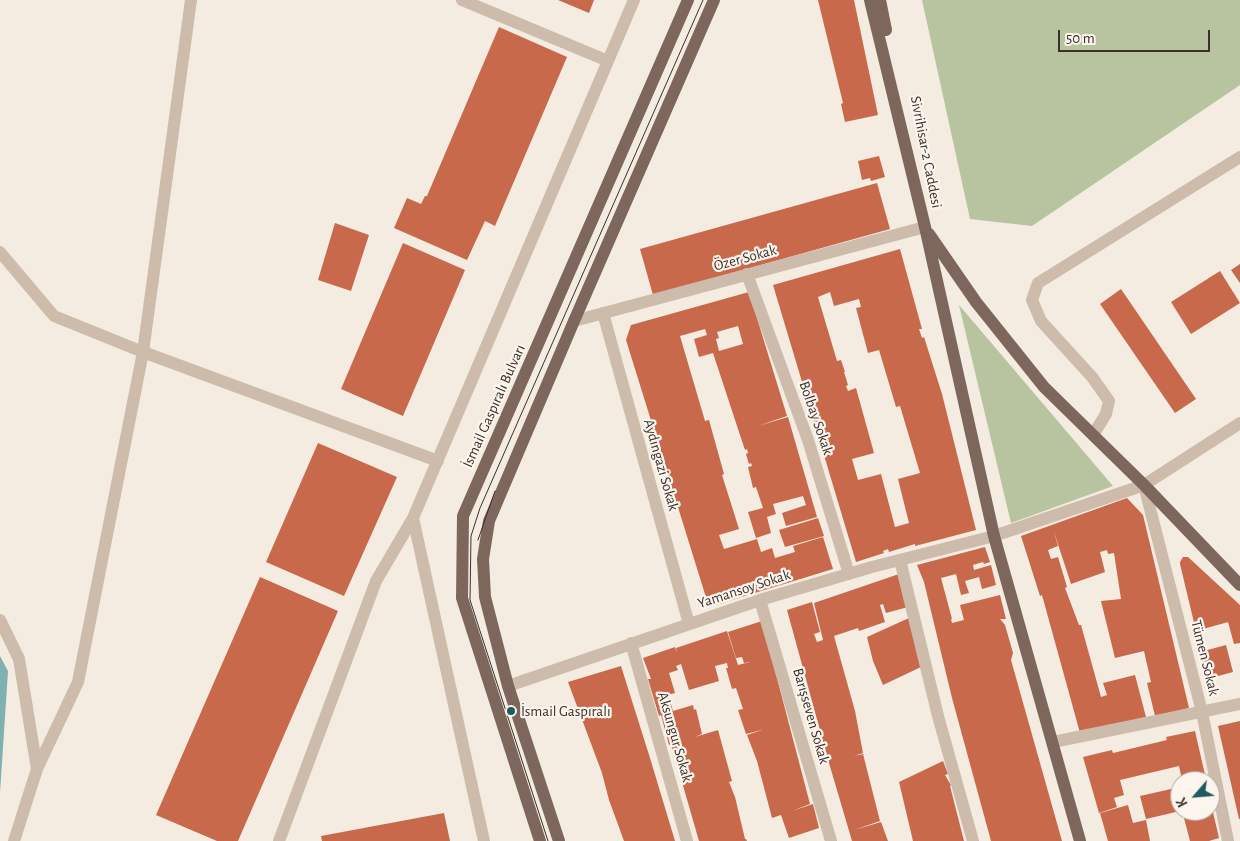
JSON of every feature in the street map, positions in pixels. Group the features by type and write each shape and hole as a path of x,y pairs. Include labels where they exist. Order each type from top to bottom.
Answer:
{"main road":[{"name":"İsmail Gaspıralı Bulvarı","path":"540,841 462,598 464,516 688,0"},
{"path":"559,841 508,686 485,597 484,559 489,521 714,0"},
{"name":"Sivrihisar-2 Caddesi","path":"870,0 925,227"},
{"name":"Sivrihisar-2 Caddesi","path":"880,0 925,227"},
{"path":"925,227 976,302 1044,388 1144,485 1240,585"},
{"path":"925,227 994,536 1080,841"}],"street":[{"path":"14,841 37,769 78,682 143,352 191,0"},
{"path":"462,0 608,61"},
{"path":"279,841 376,581 413,518 634,0"},
{"path":"1093,435 1106,414 1109,401 1092,377 1042,321 1032,300 1038,283 1240,157"},
{"name":"Özer Sokak","path":"574,321 925,227"},
{"path":"0,252 54,316 143,352 438,461"},
{"name":"Bolbay Sokak","path":"747,274 808,440 849,574"},
{"name":"Aydıngazi Sokak","path":"603,313 689,624"},
{"name":"Yamansoy Sokak","path":"508,686 760,600 900,560 994,536 1144,485 1240,423"},
{"name":"Tümen Sokak","path":"1144,485 1202,712 1228,841"},
{"path":"413,518 484,841"},
{"path":"900,560 938,716 973,841"},
{"name":"Barışseven Sokak","path":"760,600 830,841"},
{"path":"0,620 19,659 37,769"},
{"name":"Aksungur Sokak","path":"631,643 688,841"},
{"path":"1052,742 1240,704"}],"green space":[{"path":"922,0 1240,0 1240,85 1032,226 970,219"},
{"path":"959,305 1113,486 1011,523"}],"water":[{"path":"0,656 8,671 0,793"}],"building":[{"path":"558,0 594,0 589,13"},
{"path":"818,0 854,0 878,115 845,122 841,104 843,103"},
{"path":"499,27 567,57 495,226 485,221 467,260 394,228 407,198 421,204 425,196 427,196"},
{"path":"879,156 885,177 871,181 870,178 862,180 858,161"},
{"path":"877,183 890,229 653,295 640,249"},
{"path":"335,223 369,235 351,291 318,280"},
{"path":"403,243 465,270 403,416 341,389"},
{"path":"900,249 922,329 919,329 922,338 924,337 942,394 976,530 889,552 888,549 883,551 884,553 856,562 773,285","holes":["830,292 834,306 859,299 861,307 856,308 868,353 879,350 896,407 900,406 920,473 898,479 909,523 895,527 881,474 858,480 852,459 874,453 856,388 848,391 845,372 841,360 837,361 818,297"]},
{"path":"1240,264 1240,283 1231,270"},
{"path":"1220,271 1240,303 1191,334 1171,302"},
{"path":"1121,289 1196,399 1175,413 1100,304"},
{"path":"749,292 787,416 758,426 788,417 817,517 786,526 782,513 806,505 803,496 773,504 776,514 767,517 771,533 756,538 748,512 763,508 756,487 753,488 748,467 752,466 751,463 749,464 746,454 748,453 747,449 745,450 713,353 699,357 694,339 707,335 705,329 680,336 705,421 709,420 724,474 722,475 739,529 719,535 724,549 757,539 761,552 772,548 775,558 795,552 793,546 823,537 833,569 709,607 626,340 631,325","holes":["738,326 743,344 719,351 716,339 719,338 717,332"]},
{"path":"318,443 397,477 344,596 266,562"},
{"path":"1127,498 1143,515 1189,708 1155,716 1147,683 1151,682 1144,651 1115,658 1101,601 1121,599 1114,553 1108,554 1107,550 1100,552 1105,572 1071,584 1053,529 1058,546 1048,550 1051,559 1058,557 1067,587 1065,588 1079,625 1081,625 1101,697 1107,695 1103,683 1135,675 1146,717 1080,733 1042,595 1040,596 1021,536"},
{"path":"818,518 824,536 785,547 779,530"},
{"path":"985,547 990,562 973,565 974,570 991,565 996,585 982,589 979,577 965,581 969,593 961,595 956,574 941,578 952,623 964,620 960,605 1000,595 1006,619 1000,619 1005,625 1013,653 1011,660 1062,841 991,841 952,698 924,582 917,565"},
{"path":"1183,557 1188,557 1240,605 1240,643 1234,644 1228,622 1196,631 1180,564"},
{"path":"899,574 908,607 886,613 883,604 880,605 885,622 859,631 858,628 834,636 855,711 863,753 854,756 863,754 880,821 854,830 881,822 888,841 852,841 787,610 812,602 820,632 814,634 817,642 823,640 814,603"},
{"path":"260,577 338,611 238,841 217,841 156,815"},
{"path":"909,618 921,667 883,685 873,661 867,637"},
{"path":"762,621 810,804 792,811 813,804 819,828 789,838 781,815 772,818 757,761 747,735 762,730 746,734 738,710 743,709 736,688 732,689 726,668 728,668 727,663 715,666 719,681 689,690 681,664 676,666 678,670 669,673 675,693 668,695 673,711 693,705 694,710 696,709 702,734 695,737 718,730 732,781 729,782 747,841 699,841 671,744 669,745 661,715 659,716 648,679 651,679 643,658 675,647 677,653 676,648 727,631 738,665 750,662 744,663 742,657 736,658 728,632"},
{"path":"1226,645 1233,672 1207,679 1200,652"},
{"path":"621,666 675,841 624,841 609,800 602,773 568,682"},
{"path":"1240,721 1240,819 1239,819 1218,726"},
{"path":"1195,731 1204,771 1180,771 1179,766 1120,780 1124,795 1114,798 1117,807 1099,813 1083,757 1112,750 1113,753 1167,740 1166,737"},
{"path":"943,761 948,774 945,775 951,785 964,841 913,841 899,782"},
{"path":"1170,789 1170,813 1146,819 1140,796"},
{"path":"1128,805 1133,823 1146,820 1150,841 1108,841 1100,813"},
{"path":"444,813 450,841 322,841 321,836"},
{"path":"1185,821 1215,821 1219,838 1209,841 1190,841"}],"tram line":[{"path":"548,841 470,600 471,536 480,508 703,0"},
{"path":"478,540 495,491"}],"place":[{"name":"İsmail Gaspıralı","path":"511,711"}]}
